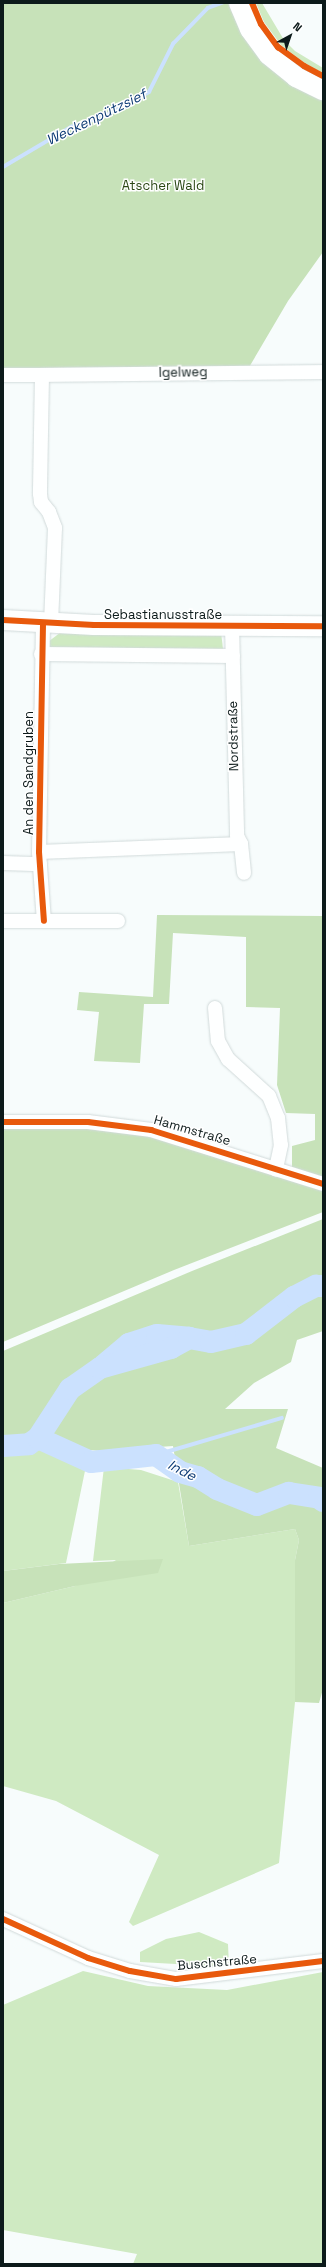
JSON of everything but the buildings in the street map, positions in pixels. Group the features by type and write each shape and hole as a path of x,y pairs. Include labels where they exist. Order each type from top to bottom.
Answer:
{"main road":[{"path":"239,3 250,29 269,55 296,77 323,90"},
{"name":"Sebastianusstraße","path":"3,620 47,624 323,626"}],"street":[{"name":"Igelweg","path":"3,375 323,372"},
{"path":"42,375 40,494 41,502 49,512 55,528 47,624"},
{"name":"An den Sandgruben","path":"44,921 40,858 41,654 47,624"},
{"name":"Nordstraße","path":"232,626 237,836 241,844 244,872"},
{"path":"41,654 233,656"},
{"name":"An den Sandgruben","path":"3,863 40,858 241,844"},
{"path":"3,922 118,921"},
{"path":"216,1008 218,1041 228,1059 269,1096 278,1118 282,1145 276,1169"},
{"name":"Hammstraße","path":"3,1122 88,1122 151,1130 323,1184"},
{"name":"Buschstraße","path":"3,1919 88,1958 130,1971 176,1979 323,1961"}],"green space":[{"name":"Atscher Wald","path":"3,3 228,3 242,34 263,62 323,99 323,252 288,301 248,369 3,370"},
{"path":"256,3 262,3 284,40 295,51 323,68 323,73 306,64 281,45 264,22"},
{"path":"61,632 221,632 223,649 50,652 48,642"},
{"path":"157,915 323,916 323,1178 292,1168 292,1146 315,1140 315,1114 286,1113 277,1085 280,1008 246,1007 246,937 173,933 169,1004 144,1004 140,1063 94,1061 99,1012 77,1010 79,992 153,997"},
{"path":"3,1126 72,1126 149,1136 323,1188 323,1212 174,1270 3,1342"},
{"path":"323,1219 323,1331 297,1340 291,1362 254,1383 225,1409 288,1409 276,1448 323,1468 323,1689 319,1703 295,1702 295,1560 299,1540 295,1529 189,1546 173,1446 100,1451 29,1444 3,1438 3,1351 192,1271"},
{"path":"33,1447 47,1448 67,1461 86,1466 66,1563 3,1571 3,1456"},
{"path":"104,1467 141,1470 178,1482 189,1546 295,1529 299,1540 295,1560 295,1702 279,1863 133,1926 129,1922 159,1855 56,1801 3,1786 3,1603 75,1586 116,1560 93,1561"},
{"path":"163,1559 158,1573 75,1586 3,1603 3,1571 59,1564"},
{"path":"199,1932 228,1944 229,1967 140,1962 140,1952 166,1939"},
{"path":"83,1971 148,1986 227,1990 323,1972 323,2264 133,2264 137,2254 3,2230 3,2005"}],"waterway":[{"name":"Weckenpützsief","path":"3,167 71,127 107,115 149,92 173,44 208,8 222,3"},
{"name":"Inde","path":"3,1446 29,1444 38,1438 70,1389 100,1368 171,1348 189,1338 211,1342 246,1334 294,1297 316,1286 323,1286"},
{"name":"Inde","path":"104,1365 129,1344 157,1335 189,1338"},
{"path":"156,1455 282,1418"},
{"name":"Inde","path":"38,1438 91,1462 156,1455 180,1472 198,1477 217,1489 257,1505 289,1493 319,1498 323,1501"}],"cycle path":[{"path":"252,3 261,24 278,47 304,66 323,76"},
{"path":"3,620 94,625 323,626"},
{"path":"43,624 39,852 44,921"},
{"path":"3,1122 88,1122 151,1130 323,1184"},
{"path":"3,1919 88,1958 130,1971 176,1979 323,1961"}]}
